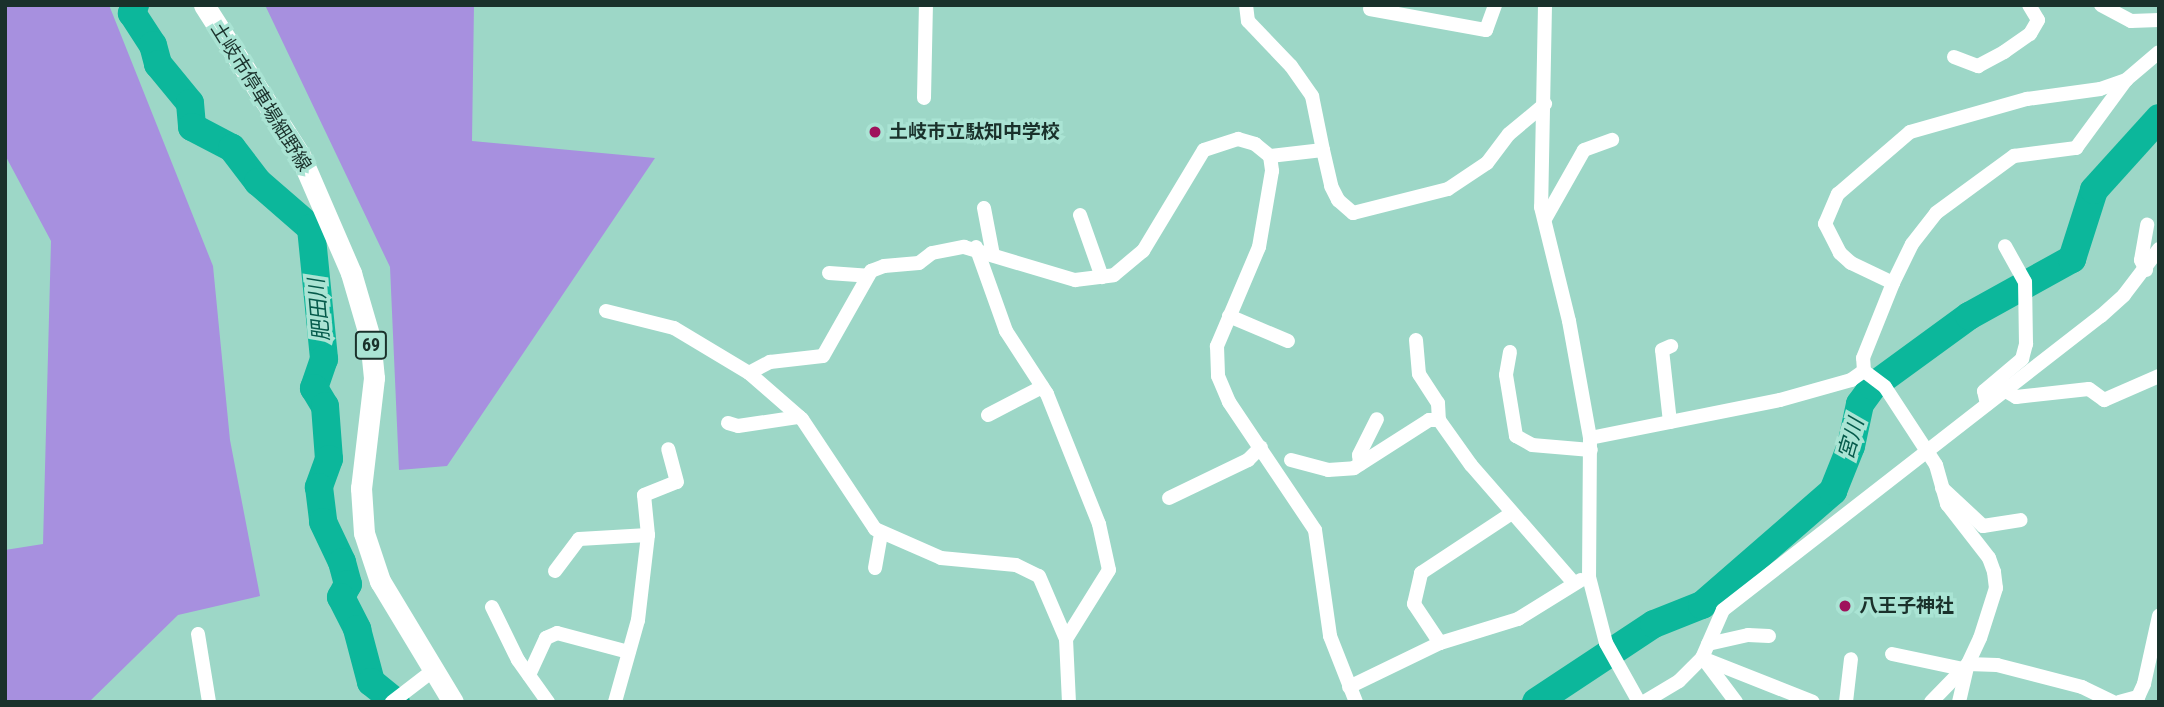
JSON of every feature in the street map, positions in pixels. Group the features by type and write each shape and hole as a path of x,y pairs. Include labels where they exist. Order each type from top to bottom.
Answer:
{"main road":[{"name":"土岐市停車場細野線","path":"204,5 300,155 351,273 370,338 374,378 361,488 364,533 380,581 453,702"}],"street":[{"path":"925,98 926,5"},
{"path":"1246,5 1248,21 1291,66 1312,96 1335,193 1353,213 1448,189 1488,163 1509,134 1545,104"},
{"path":"1370,9 1486,30 1495,5"},
{"path":"1545,5 1541,197 1590,444 1589,577 1606,643 1639,702"},
{"path":"1954,57 1978,66 2030,34 2038,20 2029,5"},
{"path":"2101,5 2131,21 2159,20"},
{"path":"1959,702 1965,666 1996,588 1989,558 1947,504 1927,452 1863,358 1912,244 1947,201 2014,156 2076,148 2126,79 2159,52"},
{"path":"1893,283 1852,263 1840,253 1825,224 1838,194 1910,132 2027,99 2100,89 2126,79"},
{"path":"749,373 770,362 822,356 869,276 884,266 919,263 932,253 976,247 1044,274 1075,280 1101,277 1126,268 1143,251 1204,150 1238,139 1255,144 1270,156 1272,171 1259,247 1217,346 1218,376 1229,402 1315,530 1330,636 1356,702"},
{"path":"1545,219 1584,150 1612,140"},
{"path":"1270,156 1323,150"},
{"path":"984,208 993,255"},
{"path":"1080,215 1101,277"},
{"path":"2146,270 2141,260 2147,225"},
{"path":"1987,404 1984,391 2022,359 2026,344 2025,282 2005,246"},
{"path":"976,247 1006,331 1042,387 1099,524 1109,570 1066,639"},
{"path":"1644,702 1679,681 1705,651 1723,610 2101,316 2146,270 2159,249"},
{"path":"829,273 869,276"},
{"path":"606,312 674,328 749,373 799,417 865,520 881,533 942,558 1029,569 1039,576 1066,639 1069,702"},
{"path":"1229,316 1288,341"},
{"path":"1416,340 1419,374 1438,403 1439,420 1512,513 1574,583"},
{"path":"1670,422 1662,349 1671,346"},
{"path":"1510,352 1506,375 1516,436 1532,445 1590,444 1670,422 1780,400 1851,380 1875,378"},
{"path":"2004,390 2016,397 2089,389 2104,400 2159,376"},
{"path":"988,415 1042,387"},
{"path":"729,423 738,426 799,417"},
{"path":"1360,464 1359,455 1377,419"},
{"path":"1291,460 1328,470 1360,464 1429,421 1439,420"},
{"path":"1169,498 1248,460 1261,447"},
{"path":"615,702 629,652 648,535 644,495 677,482 668,449"},
{"path":"1942,488 1983,526 2021,520"},
{"path":"1440,643 1415,604 1421,573 1512,513"},
{"path":"875,568 881,533"},
{"path":"555,571 579,539 648,535"},
{"path":"1349,687 1440,643 1518,619 1574,583 1589,577"},
{"path":"492,607 529,675 548,702"},
{"path":"2119,702 2137,697 2144,684 2159,617"},
{"path":"529,675 546,638 557,633 629,652"},
{"path":"198,634 209,702"},
{"path":"1705,651 1748,635 1769,636"},
{"path":"1705,651 1737,702"},
{"path":"1705,651 1813,702"},
{"path":"1892,654 1965,666 1997,665 2070,684 2113,702"},
{"path":"1846,702 1851,659"},
{"path":"1931,702 1965,666"},
{"path":"392,702 435,669"}],"shaded area":[{"path":"5,5 109,5 213,266 230,440 260,596 178,615 89,702 5,702 5,550 43,544 51,241 5,155"},
{"path":"265,5 474,5 472,141 655,158 447,466 399,470 390,267"}],"waterway":[{"name":"肥田川","path":"135,5 132,13 153,45 158,64 190,103 192,127 232,148 258,182 311,228 324,359 314,388 325,406 329,459 319,487 323,522 342,562 348,584 341,597 357,629 371,682 396,702"},
{"name":"宮川","path":"1536,702 1654,624 1702,605 1833,491 1851,446 1860,404 1873,386 1969,316 2072,259 2094,190 2159,118"}],"place":[{"name":"土岐市立駄知中学校","path":"875,132"},
{"name":"八王子神社","path":"1845,606"}]}
